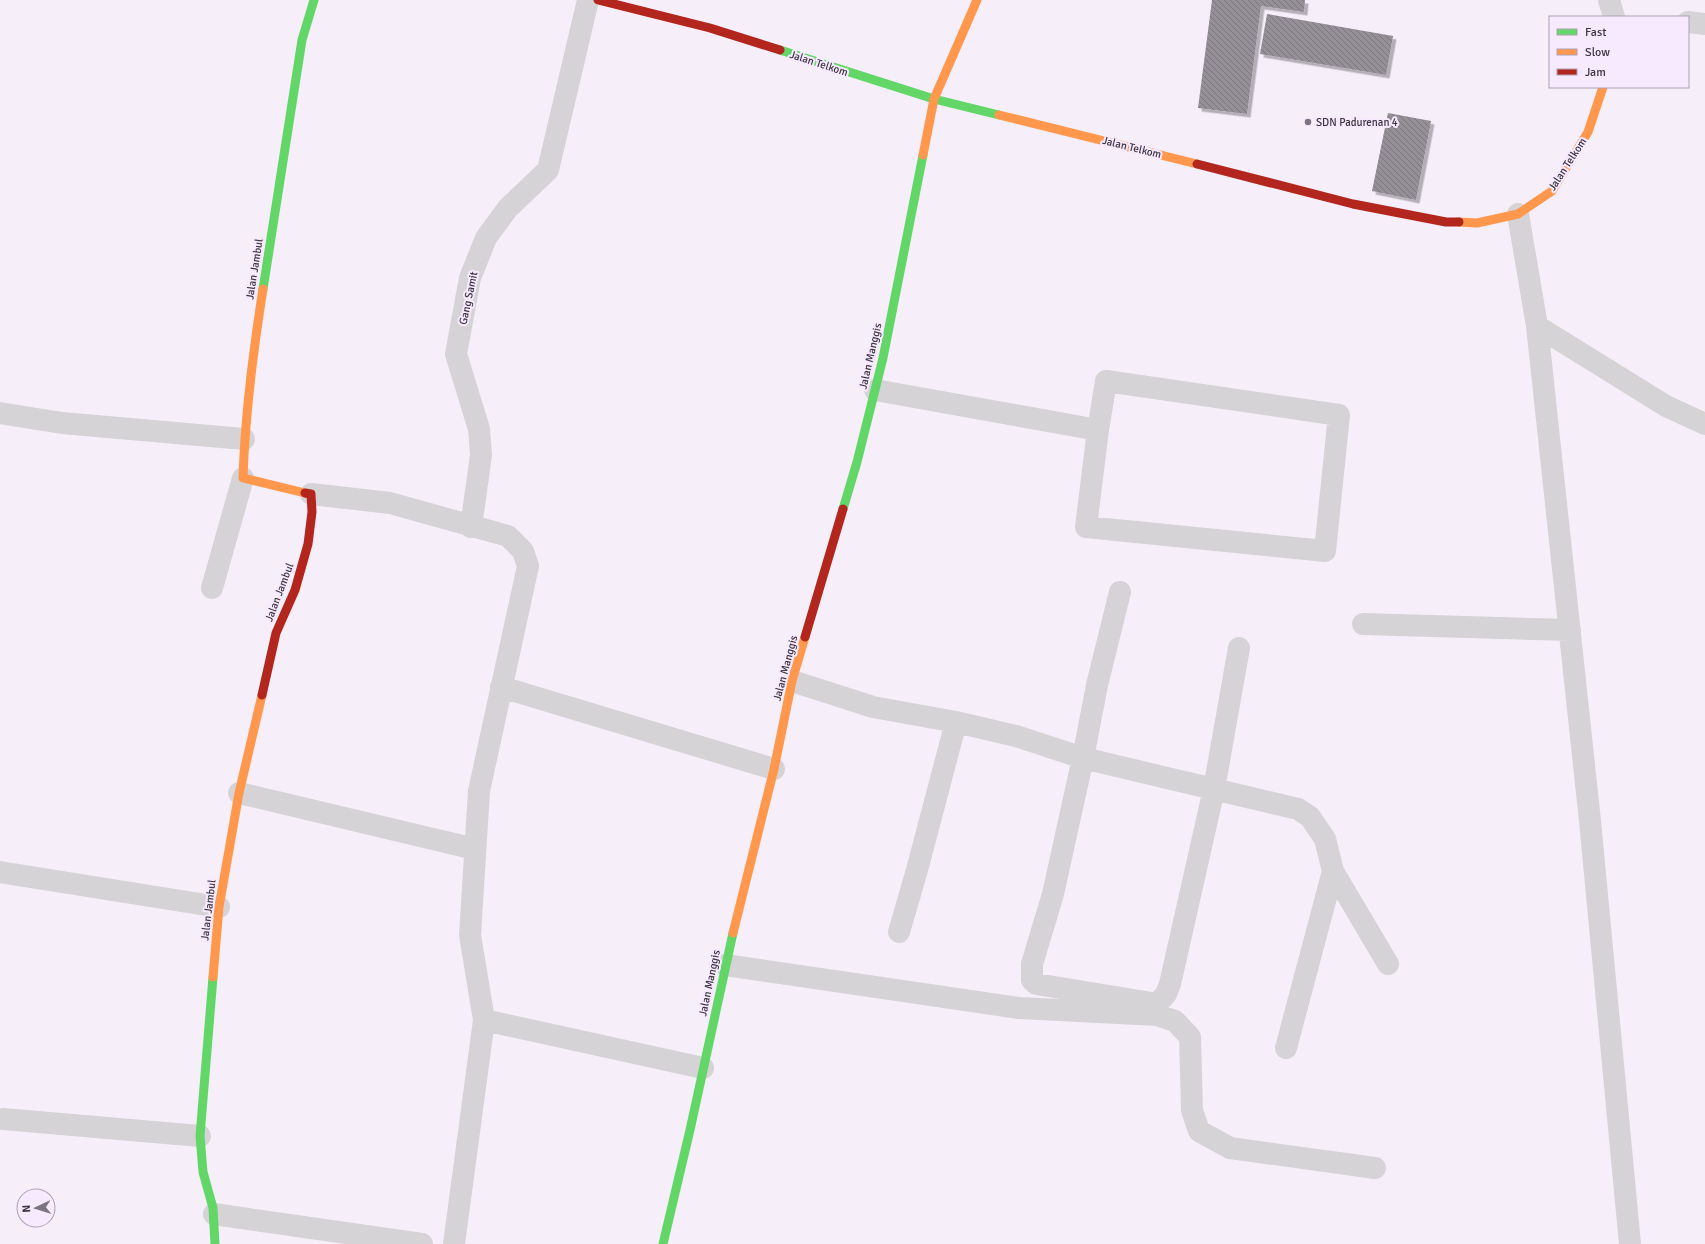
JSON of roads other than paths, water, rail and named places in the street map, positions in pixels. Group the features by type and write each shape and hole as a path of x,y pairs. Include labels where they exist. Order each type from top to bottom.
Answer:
{"street":[{"name":"Jalan Jambul","path":"243,478 244,439 254,346 301,48 314,0"},
{"name":"Gang Samit","path":"471,527 481,449 479,429 456,354 470,278 486,238 508,208 548,170 588,0"},
{"name":"Jalan Telkom","path":"598,0 710,28 934,99 1108,141 1353,204 1446,222 1477,223 1518,214 1552,191 1588,132 1603,88"},
{"name":"Jalan Manggis","path":"663,1244 725,965 774,769 792,681 857,462 883,358 934,99 977,0"},
{"path":"1609,0 1614,16"},
{"path":"1689,22 1705,24"},
{"path":"1518,214 1537,326 1591,829 1630,1244"},
{"path":"1537,326 1666,406 1705,424"},
{"path":"1106,381 1339,415 1325,551 1086,527 1098,430 1106,381"},
{"path":"875,390 1098,430"},
{"path":"0,413 62,423 244,439"},
{"path":"212,588 243,478 311,494 390,503 471,527 508,536 523,551 528,566 479,791 470,935 484,1020 454,1244"},
{"name":"Jalan Jambul","path":"214,1244 214,1214 203,1172 200,1136 219,907 240,793 276,633 295,590 308,544 312,512 311,494"},
{"path":"1120,592 1097,685 1083,758 1053,894 1032,964 1032,980 1036,984 1152,1003 1162,1001 1170,984 1214,789 1240,648"},
{"path":"1363,624 1570,630"},
{"path":"792,681 873,707 956,722 1016,736 1083,758 1298,809 1310,817 1325,839 1333,871 1388,964"},
{"path":"501,687 774,769"},
{"path":"899,932 956,722"},
{"path":"240,793 475,849"},
{"path":"1286,1048 1333,871"},
{"path":"0,872 219,907"},
{"path":"725,965 1019,1008 1157,1015 1175,1021 1190,1036 1192,1110 1199,1132 1230,1148 1375,1168"},
{"path":"484,1020 703,1068"},
{"path":"3,1118 200,1136"},
{"path":"214,1214 422,1244"}],"place":[{"name":"SDN Padurenan 4","path":"1308,122"}]}
